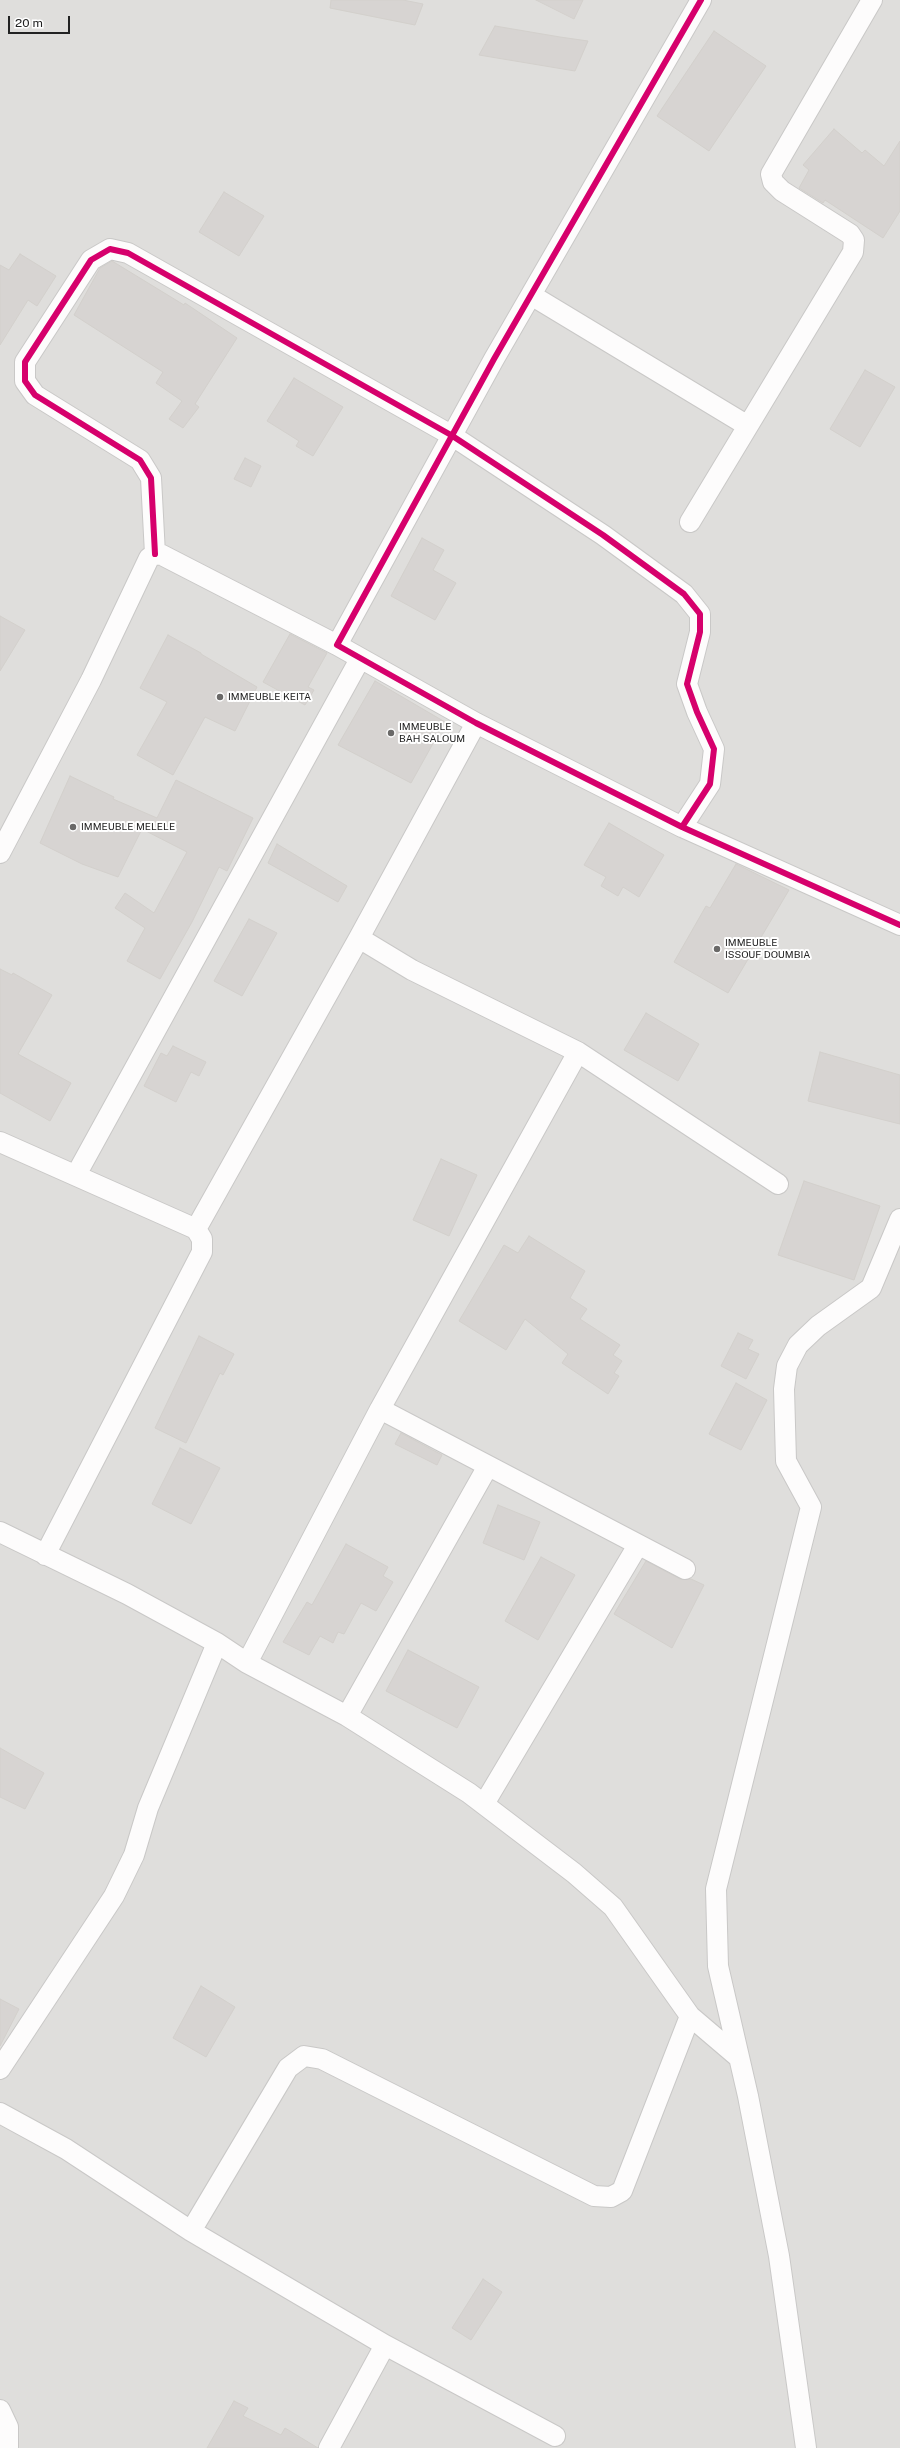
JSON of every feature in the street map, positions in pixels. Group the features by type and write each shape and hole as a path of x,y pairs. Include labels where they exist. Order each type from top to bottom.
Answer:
{"street":[{"path":"337,645 451,435 701,0"},
{"path":"690,522 853,252 854,240 850,234 782,191 773,182 771,174 872,0"},
{"path":"155,554 151,478 140,460 35,395 25,381 25,362 91,260 110,249 128,253 451,435 609,540 684,594 700,614 700,632 687,684 697,712 714,749 710,784 682,827"},
{"path":"531,295 748,426"},
{"path":"0,853 91,680 149,558 155,554 162,555 337,645 476,723 682,827 900,925"},
{"path":"76,1175 360,658"},
{"path":"196,1229 359,938 476,723"},
{"path":"359,938 412,970 578,1052 778,1184"},
{"path":"247,1663 380,1409 578,1052"},
{"path":"0,1142 196,1229 202,1239 202,1252 45,1555"},
{"path":"806,2448 779,2256 748,2096 737,2056 718,1966 716,1889 811,1507 786,1460 784,1389 787,1366 798,1345 818,1326 871,1288 900,1218"},
{"path":"380,1409 685,1569"},
{"path":"347,1716 488,1466"},
{"path":"0,1532 127,1594 217,1643 247,1663 347,1716 484,1804 569,1868 613,1907 690,2016 737,2056"},
{"path":"484,1804 638,1545"},
{"path":"0,2069 114,1896 134,1855 148,1808 217,1643"},
{"path":"191,2231 288,2068 304,2056 322,2059 594,2196 611,2197 622,2190 690,2016"},
{"path":"0,2113 66,2149 191,2231 385,2345 555,2436"},
{"path":"329,2448 385,2345"},
{"path":"0,2410 8,2427 8,2448"}],"shaded area":[{"path":"0,0 900,0 900,2448 0,2448"}],"building":[{"path":"331,0 403,0 423,4 415,25 330,8"},
{"path":"536,0 583,0 574,19"},
{"path":"495,26 588,41 575,71 479,55"},
{"path":"714,31 766,66 709,151 657,116"},
{"path":"834,129 862,153 865,150 884,166 900,141 900,211 883,238 825,200 823,203 799,188 809,170 803,165"},
{"path":"224,192 264,216 239,256 199,232"},
{"path":"20,254 56,276 37,306 28,300 0,345 0,265 9,270"},
{"path":"112,261 184,305 185,303 237,338 195,404 199,407 183,428 169,419 182,401 156,383 163,372 74,315 100,268"},
{"path":"865,370 895,387 860,447 830,429"},
{"path":"294,378 343,407 313,456 296,446 299,441 267,421"},
{"path":"245,458 261,466 251,487 234,479"},
{"path":"422,538 444,550 433,570 456,583 435,620 391,596"},
{"path":"0,616 25,630 0,671"},
{"path":"290,634 327,653 308,687 314,690 305,705 263,682"},
{"path":"168,635 257,687 235,731 205,717 173,775 137,755 167,702 140,688"},
{"name":"IMMEUBLE BAH SALOUM","path":"375,681 445,722 411,783 338,745"},
{"path":"70,776 114,797 113,799 157,818 176,780 253,818 227,871 219,867 192,922 160,979 127,961 145,928 115,908 125,893 154,913 187,852 142,829 118,877 82,864 40,843"},
{"path":"609,823 664,855 639,897 623,887 618,896 601,886 606,877 584,865"},
{"path":"277,844 347,886 338,902 268,863"},
{"path":"736,864 789,890 728,993 674,962 706,906 710,908"},
{"path":"249,919 277,933 242,996 214,981"},
{"path":"0,969 12,975 13,973 52,995 18,1054 71,1083 50,1121 0,1093"},
{"path":"646,1013 699,1044 678,1081 624,1050"},
{"path":"173,1046 206,1062 199,1076 191,1072 176,1102 144,1086 161,1053 167,1056"},
{"path":"820,1052 900,1075 900,1124 808,1101"},
{"path":"441,1159 477,1175 449,1236 413,1220"},
{"path":"804,1181 880,1206 854,1280 778,1255"},
{"path":"529,1236 585,1271 570,1298 587,1309 580,1319 620,1345 613,1355 622,1361 614,1373 619,1376 608,1394 562,1363 568,1354 525,1319 506,1350 459,1321 504,1245 518,1253"},
{"path":"738,1333 753,1340 748,1349 759,1354 746,1379 721,1366"},
{"path":"199,1336 234,1354 223,1375 220,1373 186,1443 155,1428"},
{"path":"736,1383 767,1400 741,1450 709,1434"},
{"path":"401,1433 442,1455 437,1465 395,1444"},
{"path":"180,1448 220,1468 191,1524 152,1504"},
{"path":"498,1505 540,1522 524,1560 483,1543"},
{"path":"346,1544 388,1567 383,1576 393,1582 376,1611 361,1603 344,1634 338,1632 333,1643 320,1636 309,1655 283,1642 307,1602 312,1605"},
{"path":"541,1557 575,1575 538,1640 505,1621"},
{"path":"646,1561 680,1579 691,1579 704,1585 672,1648 614,1614"},
{"path":"408,1650 479,1687 457,1728 386,1691"},
{"path":"0,1748 44,1773 25,1809 0,1797"},
{"path":"201,1986 235,2007 206,2057 173,2038"},
{"path":"0,1999 19,2009 0,2046"},
{"path":"483,2279 502,2292 471,2340 452,2328"},
{"path":"234,2401 248,2408 243,2416 281,2435 285,2428 318,2448 207,2448"}],"cycle path":[{"path":"701,0 494,359 337,645 476,723 682,827 900,925"},
{"path":"155,554 151,478 140,460 35,395 25,381 25,362 91,260 110,249 128,253 451,435 603,535 684,594 700,614 700,632 687,684 697,712 714,749 710,784 682,827"}],"place":[{"name":"IMMEUBLE KEITA","path":"220,697"},
{"name":"IMMEUBLE BAH SALOUM","path":"391,733"},
{"name":"IMMEUBLE MELELE","path":"73,827"},
{"name":"IMMEUBLE ISSOUF DOUMBIA","path":"717,949"}]}
